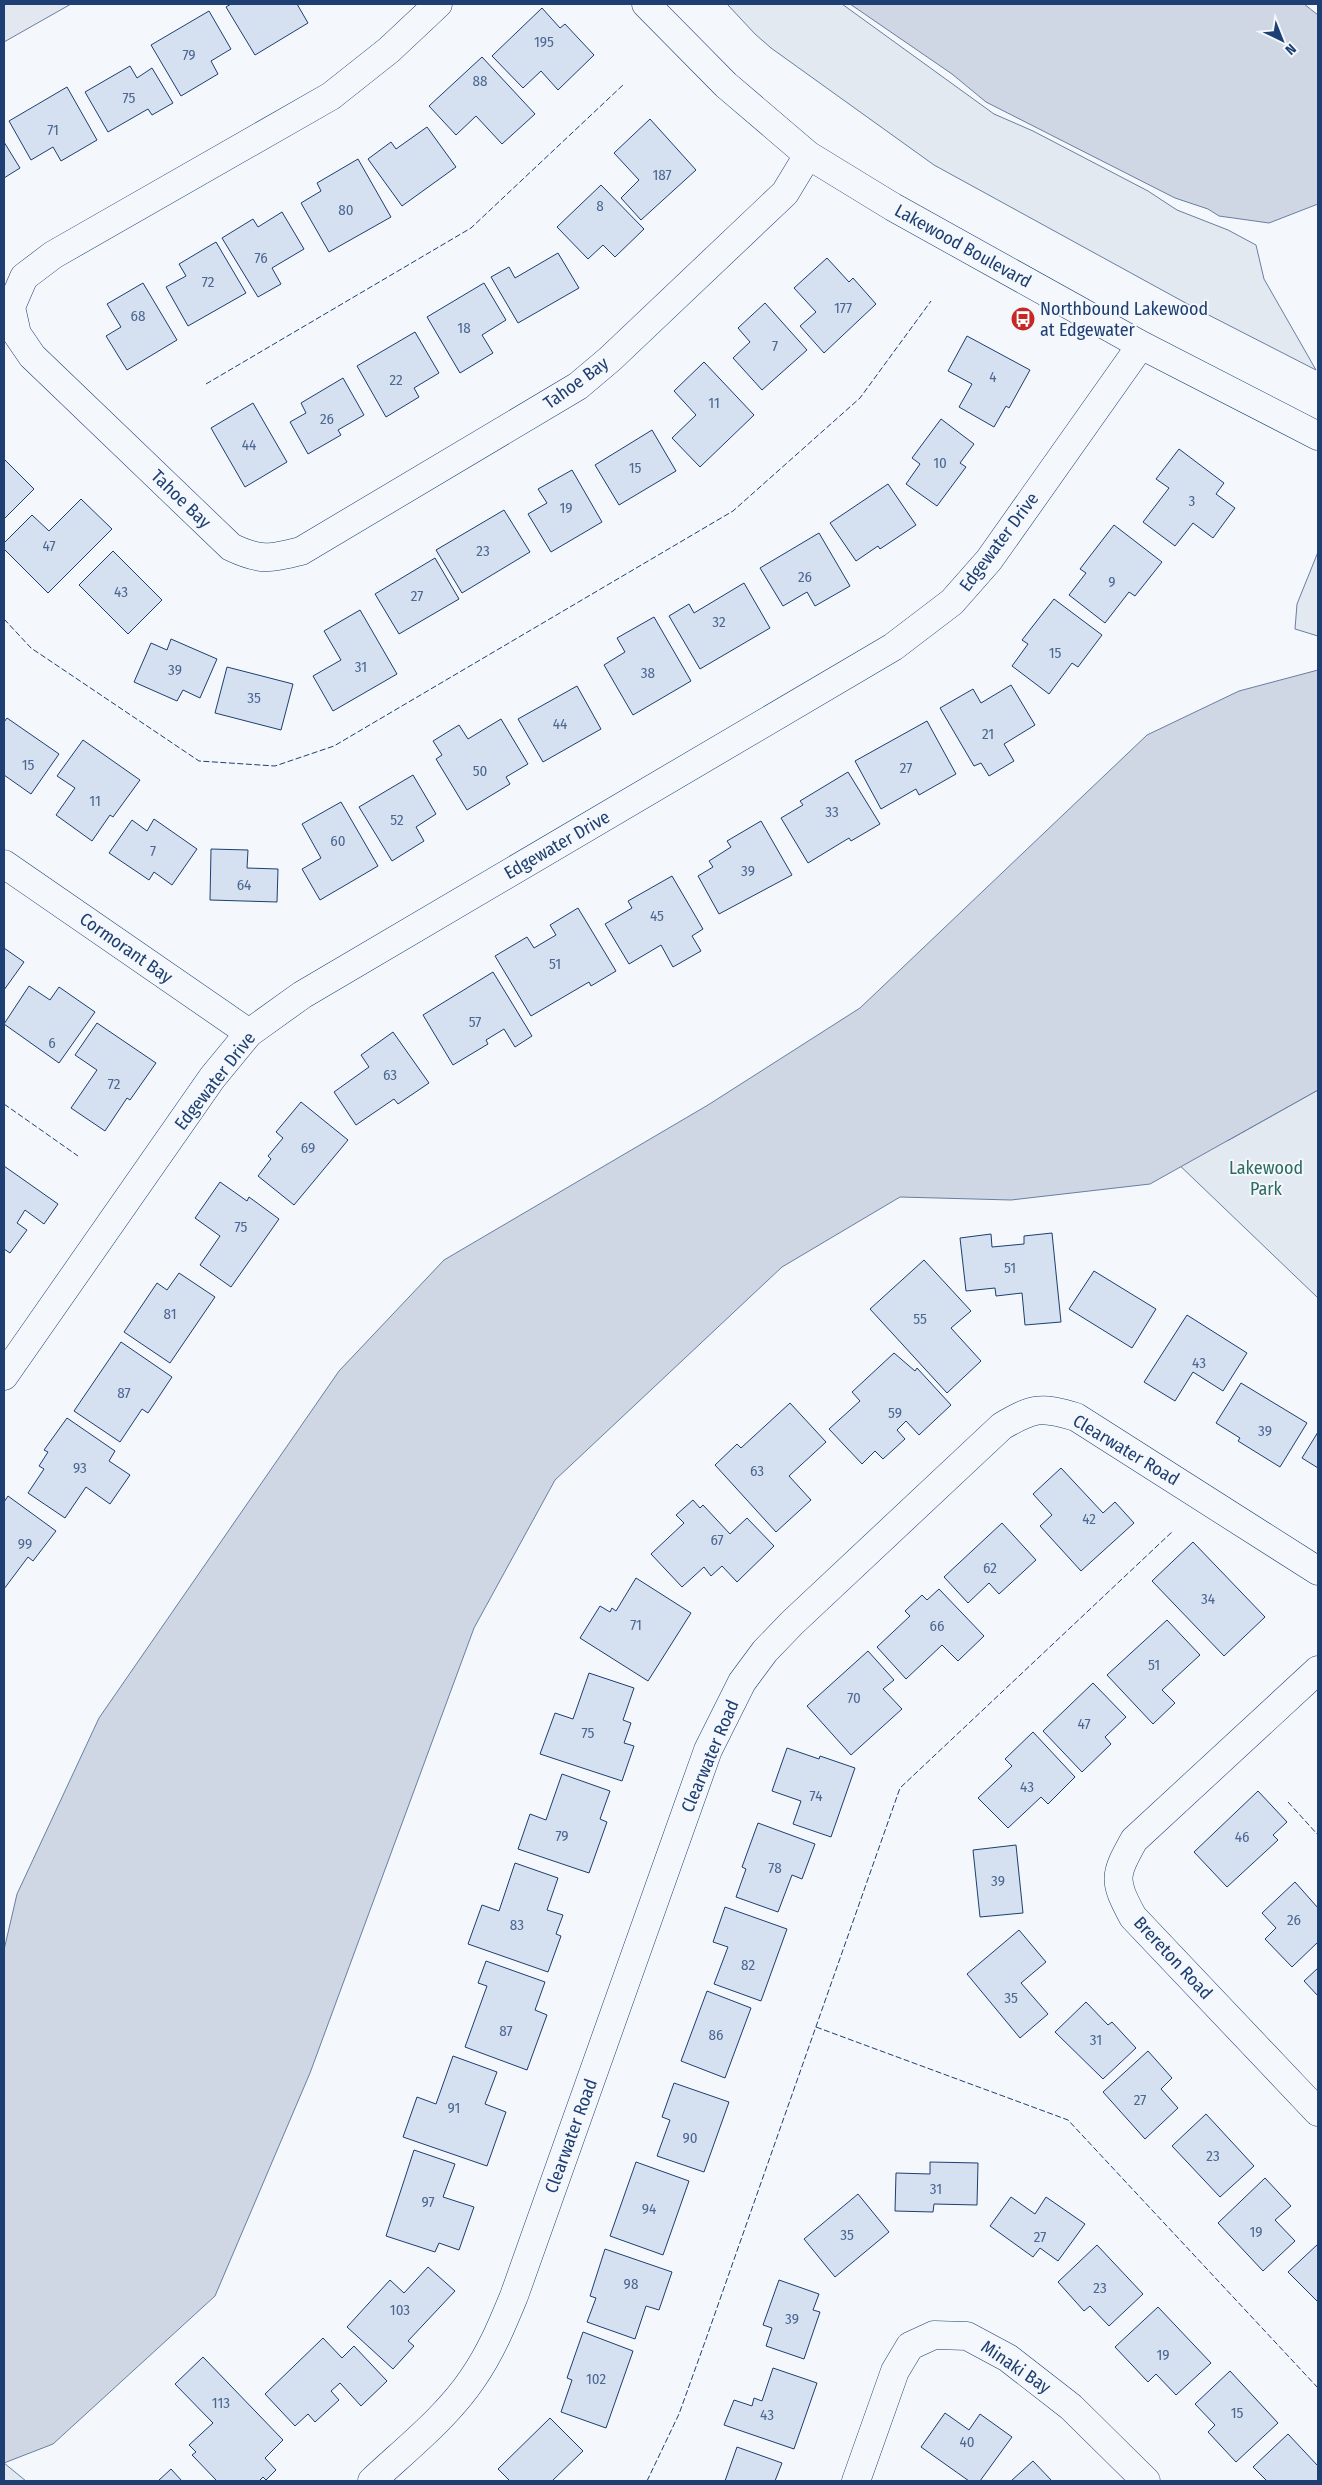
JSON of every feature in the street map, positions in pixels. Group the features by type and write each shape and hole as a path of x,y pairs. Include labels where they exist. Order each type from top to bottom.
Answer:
{"street":[{"name":"Tahoe Bay","path":"438,4 389,50 331,96 53,255 24,277 11,307 17,334 32,356 231,547 252,557 276,558 301,551 578,386 610,359 784,193 808,155"},
{"name":"Lakewood Boulevard","path":"646,4 726,84 808,155 893,207 1141,345 1318,436"},
{"name":"Edgewater Drive","path":"4,1376 13,1344 212,1078 249,1033 302,995 894,647 952,602 989,560 1141,345"},
{"name":"Cormorant Bay","path":"4,864 249,1033"},
{"name":"Clearwater Road","path":"372,2481 441,2416 472,2380 495,2342 514,2296 708,1750 742,1682 765,1651 792,1622 1002,1426 1028,1411 1053,1410 1076,1417 1318,1570"},
{"name":"Brereton Road","path":"1318,1670 1134,1840 1119,1867 1118,1890 1133,1916 1318,2112"},
{"name":"Minaki Bay","path":"856,2481 895,2371 910,2346 934,2335 967,2336 1008,2358 1071,2407 1146,2481"}],"green space":[{"path":"727,4 842,4 994,114 1033,131 1148,191 1177,210 1228,230 1256,245 1264,279 1316,370 1193,307 934,165 771,48"},
{"path":"1318,552 1318,636 1295,629 1297,604"},
{"name":"Lakewood Park","path":"1318,1090 1318,1298 1174,1160 1229,1140"},
{"path":"4,2463 26,2481 4,2481"}],"shaded area":[{"path":"4,4 71,4 4,42"},
{"path":"850,4 1304,4 1318,15 1318,204 1269,223 1219,216 1208,209 1175,198 986,102 952,74"},
{"path":"1318,670 1318,1090 1150,1184 1011,1200 900,1197 782,1267 555,1480 474,1628 310,2073 215,2296 53,2444 4,2463 4,1950 17,1894 99,1718 339,1371 444,1260 708,1105 860,1008 1147,735 1239,691"}],"building":[{"path":"231,4 297,4 308,23 255,55 226,7"},
{"path":"542,8 560,28 565,24 594,55 558,90 541,71 523,88 492,56"},
{"path":"209,11 231,49 211,61 218,74 181,96 151,45"},
{"path":"482,57 535,114 502,144 476,116 456,135 429,106"},
{"path":"130,66 137,78 152,68 173,103 152,115 148,109 108,132 85,92"},
{"path":"67,87 97,140 61,161 53,147 31,160 9,121"},
{"path":"650,119 696,170 641,220 621,198 639,180 614,153"},
{"path":"427,127 456,167 402,206 368,159 391,142 396,149"},
{"path":"4,142 20,168 4,178"},
{"path":"358,159 391,217 329,252 301,203 321,191 317,183"},
{"path":"601,185 644,229 615,257 603,245 588,259 557,227"},
{"path":"282,212 304,249 272,268 281,284 258,297 222,238 253,219 258,227"},
{"path":"216,242 246,293 188,326 166,287 186,276 179,264"},
{"path":"558,253 579,288 518,323 491,277 509,267 515,278"},
{"path":"827,258 849,282 853,278 876,304 824,353 800,326 816,312 794,288"},
{"path":"143,283 177,340 127,370 106,336 121,327 107,304"},
{"path":"484,283 506,320 482,335 493,353 460,373 427,317"},
{"path":"765,303 807,350 762,390 733,358 750,342 738,328"},
{"path":"415,332 439,373 414,388 419,397 386,417 357,366"},
{"path":"967,336 1030,370 1009,408 1006,406 994,427 959,407 972,384 948,371"},
{"path":"704,362 754,415 700,467 672,438 696,415 674,391"},
{"path":"343,378 364,415 338,430 341,435 308,454 290,422 306,413 301,403"},
{"path":"253,403 287,462 245,487 211,428"},
{"path":"941,419 974,444 960,463 966,467 937,506 906,484 920,464 912,458"},
{"path":"652,430 676,471 619,505 595,465"},
{"path":"1179,449 1224,483 1216,494 1235,508 1213,538 1193,523 1175,546 1143,522 1169,488 1156,479"},
{"path":"5,460 34,489 4,519 4,462"},
{"path":"572,470 602,522 551,552 528,514 547,503 538,489"},
{"path":"888,484 916,525 880,549 878,546 856,561 830,523"},
{"path":"81,499 112,529 48,593 4,549 4,543 32,515 49,531"},
{"path":"504,510 530,552 462,593 436,550"},
{"path":"1114,525 1162,562 1135,596 1129,592 1105,623 1069,595 1086,573 1080,569"},
{"path":"819,533 850,586 815,606 807,592 783,606 760,568"},
{"path":"113,551 162,600 128,634 79,585"},
{"path":"435,558 459,599 399,634 375,594"},
{"path":"744,583 770,628 700,669 669,616 689,604 694,613"},
{"path":"1054,599 1102,635 1078,667 1072,663 1049,694 1012,666 1028,644 1022,640"},
{"path":"360,610 397,674 333,711 313,676 341,660 324,631"},
{"path":"654,617 691,681 633,715 604,665 625,652 617,638"},
{"path":"171,639 217,659 200,698 183,690 177,701 134,682 151,643 167,650"},
{"path":"227,667 293,684 281,730 215,713"},
{"path":"1011,685 1035,725 1004,744 1014,761 989,776 981,763 974,766 940,708 973,689 981,703"},
{"path":"577,686 601,729 543,762 518,719"},
{"path":"7,718 59,754 31,794 4,775 4,722"},
{"path":"501,719 528,764 506,777 510,784 467,810 436,759 442,755 433,741 459,725 468,739"},
{"path":"927,721 956,774 919,795 916,789 881,809 855,761"},
{"path":"83,740 140,780 113,817 110,815 92,841 56,815 75,788 57,776"},
{"path":"848,772 880,824 851,841 849,838 808,863 781,818 803,805 800,801"},
{"path":"413,775 436,814 416,827 424,841 392,861 359,807"},
{"path":"341,802 378,866 320,900 302,869 321,858 302,824"},
{"path":"154,819 197,849 172,885 154,872 149,880 109,853 132,820 147,831"},
{"path":"761,821 792,875 719,914 698,876 713,867 709,861 731,847 727,841"},
{"path":"211,849 248,850 247,868 278,869 277,902 210,900"},
{"path":"672,876 703,929 692,936 701,951 673,967 661,945 629,964 605,924 632,908 628,901"},
{"path":"578,908 616,971 591,986 589,982 531,1016 495,956 527,937 534,948 556,935 550,925"},
{"path":"4,948 24,962 4,990"},
{"path":"493,972 532,1036 515,1047 504,1029 486,1040 488,1044 453,1065 423,1015"},
{"path":"29,986 50,1000 59,987 95,1012 59,1063 4,1024"},
{"path":"97,1023 156,1063 130,1100 127,1098 105,1131 71,1108 97,1070 75,1055"},
{"path":"393,1032 429,1083 398,1104 394,1099 356,1125 334,1092 369,1067 361,1055"},
{"path":"301,1102 348,1140 294,1205 258,1176 271,1159 268,1156 283,1138 276,1132"},
{"path":"4,1166 58,1204 44,1224 25,1210 17,1223 27,1230 10,1253 4,1249"},
{"path":"220,1182 247,1201 249,1197 279,1219 231,1287 200,1265 220,1236 195,1218"},
{"path":"1052,1233 1061,1322 1025,1325 1022,1293 996,1296 995,1288 966,1291 960,1238 991,1234 992,1247 1024,1244 1024,1236"},
{"path":"924,1260 971,1311 951,1328 981,1361 947,1393 870,1309"},
{"path":"1094,1271 1156,1309 1132,1348 1069,1309"},
{"path":"179,1273 215,1297 170,1363 124,1332 157,1283 167,1290"},
{"path":"1187,1315 1247,1353 1223,1391 1193,1372 1175,1401 1144,1382"},
{"path":"121,1342 172,1377 148,1413 142,1409 120,1442 74,1411"},
{"path":"894,1353 915,1371 917,1368 951,1405 919,1435 906,1421 897,1430 905,1439 883,1459 875,1451 862,1464 829,1429 860,1401 852,1392"},
{"path":"1241,1383 1307,1423 1280,1467 1238,1441 1240,1438 1216,1423"},
{"path":"790,1403 826,1442 789,1476 811,1500 776,1532 715,1465 737,1444 741,1448"},
{"path":"67,1418 115,1451 109,1461 130,1475 110,1504 86,1487 65,1518 28,1493 44,1469 39,1466 48,1452 44,1450"},
{"path":"1318,1432 1318,1468 1302,1458"},
{"path":"1061,1468 1103,1513 1115,1502 1134,1523 1081,1571 1040,1526 1052,1515 1033,1494"},
{"path":"8,1496 56,1531 33,1561 28,1557 4,1589 4,1502"},
{"path":"693,1500 700,1508 703,1505 730,1534 747,1518 774,1546 737,1582 722,1566 711,1576 704,1567 682,1587 651,1554 684,1523 676,1515"},
{"path":"1002,1523 1036,1560 999,1594 989,1583 968,1603 944,1577"},
{"path":"1193,1542 1265,1617 1224,1656 1152,1581"},
{"path":"636,1578 691,1613 648,1681 580,1638 600,1606 610,1612 612,1608 616,1611"},
{"path":"939,1589 984,1636 958,1661 942,1645 906,1679 877,1647 910,1616 905,1611 922,1595 927,1600"},
{"path":"1167,1620 1200,1655 1162,1690 1175,1703 1153,1724 1107,1675"},
{"path":"868,1651 894,1680 883,1689 902,1709 851,1755 807,1706"},
{"path":"589,1673 634,1688 623,1720 631,1723 624,1743 634,1746 622,1781 540,1754 555,1713 573,1719"},
{"path":"1093,1683 1126,1717 1105,1737 1111,1744 1082,1772 1043,1731"},
{"path":"1033,1732 1075,1777 1048,1804 1041,1797 1008,1828 978,1798 1012,1766 1005,1759"},
{"path":"787,1748 819,1759 820,1756 855,1768 831,1837 793,1824 801,1801 772,1791"},
{"path":"562,1774 610,1791 600,1819 607,1822 589,1873 518,1849 530,1814 546,1820"},
{"path":"1258,1791 1287,1822 1273,1835 1278,1840 1227,1887 1194,1852"},
{"path":"758,1823 815,1844 802,1879 792,1875 778,1912 736,1897 746,1869 742,1867"},
{"path":"1016,1845 1023,1913 980,1917 973,1850"},
{"path":"515,1863 558,1878 547,1910 563,1915 556,1934 561,1936 548,1972 468,1944 482,1905 499,1911"},
{"path":"1295,1882 1318,1908 1318,1942 1292,1967 1265,1939 1276,1928 1262,1913"},
{"path":"725,1907 787,1929 761,2001 714,1984 728,1947 713,1942"},
{"path":"1019,1930 1046,1962 1021,1983 1048,2014 1020,2038 967,1974"},
{"path":"486,1961 545,1982 535,2010 547,2015 527,2070 465,2047 487,1986 478,1983"},
{"path":"1318,1968 1318,1996 1304,1981"},
{"path":"707,1991 751,2008 725,2078 681,2061"},
{"path":"1086,2002 1108,2025 1112,2022 1136,2048 1103,2079 1055,2032"},
{"path":"1148,2051 1172,2078 1161,2089 1178,2108 1145,2139 1103,2092"},
{"path":"453,2056 497,2072 485,2104 506,2112 487,2166 403,2137 417,2097 436,2104"},
{"path":"674,2083 729,2102 704,2172 657,2156 670,2120 662,2117"},
{"path":"1206,2114 1254,2166 1220,2197 1172,2146"},
{"path":"414,2150 455,2164 443,2197 474,2207 459,2250 439,2243 435,2252 386,2236"},
{"path":"636,2162 689,2181 663,2255 610,2236"},
{"path":"930,2162 978,2163 977,2205 934,2204 933,2212 895,2211 896,2173 930,2174"},
{"path":"1265,2178 1291,2206 1275,2220 1295,2241 1263,2271 1218,2223"},
{"path":"858,2194 889,2232 835,2277 804,2239"},
{"path":"1011,2197 1035,2214 1046,2197 1085,2224 1058,2261 1040,2248 1033,2257 990,2226"},
{"path":"1318,2244 1318,2302 1288,2272"},
{"path":"1097,2245 1143,2294 1109,2326 1090,2306 1084,2311 1058,2282"},
{"path":"605,2249 672,2272 659,2310 646,2306 635,2339 587,2322 596,2298 590,2296"},
{"path":"428,2267 455,2291 408,2341 414,2346 393,2369 347,2327 390,2280 404,2293"},
{"path":"779,2280 819,2294 813,2310 820,2312 804,2359 766,2346 772,2328 763,2325"},
{"path":"1158,2307 1211,2363 1176,2395 1156,2374 1148,2382 1115,2347"},
{"path":"583,2332 633,2351 606,2428 561,2412 572,2380 567,2378"},
{"path":"323,2338 342,2358 354,2346 387,2381 361,2406 340,2383 331,2391 339,2400 315,2422 308,2414 295,2426 265,2394"},
{"path":"203,2357 283,2440 265,2458 276,2470 266,2480 263,2477 259,2481 217,2481 192,2455 196,2452 189,2445 213,2423 175,2384"},
{"path":"773,2368 817,2383 794,2449 724,2425 734,2400 752,2406 754,2398 762,2401"},
{"path":"1230,2371 1278,2423 1236,2462 1208,2432 1215,2425 1195,2404"},
{"path":"945,2413 969,2430 980,2414 1012,2437 980,2481 969,2481 921,2447"},
{"path":"550,2418 583,2451 552,2481 510,2481 498,2469"},
{"path":"1288,2434 1318,2466 1318,2481 1267,2481 1253,2467"},
{"path":"737,2447 782,2463 775,2481 725,2481"},
{"path":"1033,2461 1052,2481 1011,2481"},
{"path":"171,2469 182,2481 158,2481"}],"fence":[{"path":"206,384 471,228 623,85"},
{"path":"4,619 31,648 199,761 275,766 334,746 733,511 860,398 931,301"},
{"path":"4,1104 78,1156"},
{"path":"647,2481 679,2414 900,1788 1173,1531"},
{"path":"1288,1802 1318,1835"},
{"path":"816,2027 1068,2120 1318,2388"}],"place":[{"name":"Northbound Lakewood at Edgewater","path":"1023,319"}]}
